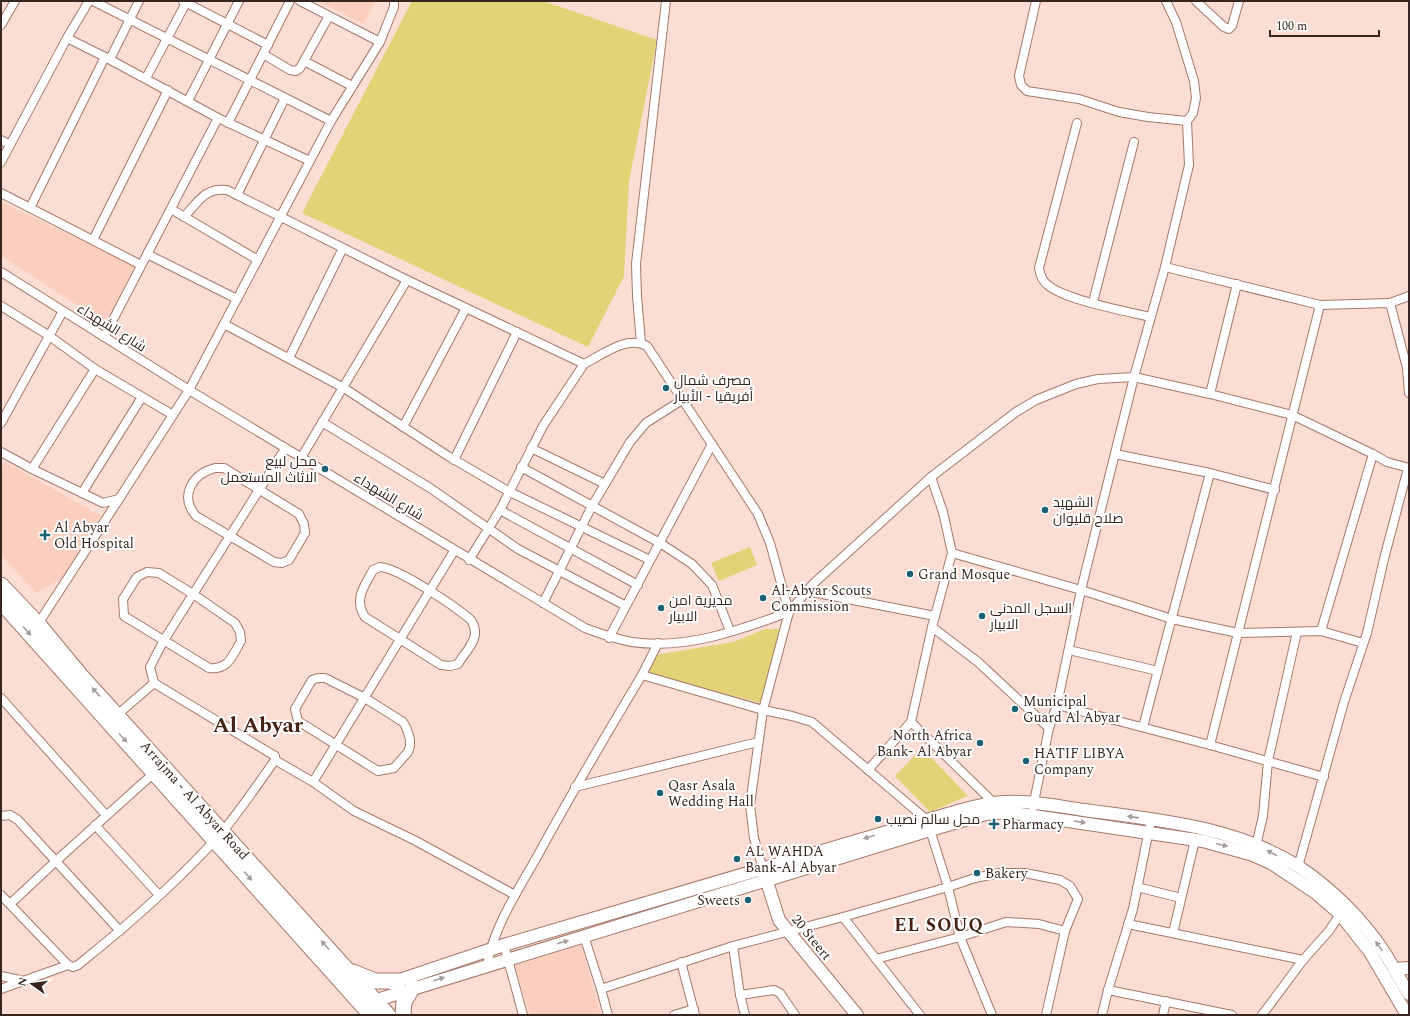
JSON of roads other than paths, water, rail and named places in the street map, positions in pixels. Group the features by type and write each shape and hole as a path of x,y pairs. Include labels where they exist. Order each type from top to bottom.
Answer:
{"highway":[{"name":"Arrajma - Al Abyar Road","path":"3,595 38,624 80,676 117,715 219,835 365,1001 388,1015"},
{"name":"Arrajma - Al Abyar Road","path":"3,595 154,773 219,835 345,967 365,1001"},
{"path":"345,967 364,978 375,981 398,981"},
{"path":"403,1015 404,1002 413,987"}],"street":[{"path":"1,25 15,1"},
{"path":"1,162 9,144 89,1"},
{"path":"93,1 331,121"},
{"path":"30,208 139,1"},
{"path":"188,102 239,1"},
{"path":"228,123 290,1"},
{"path":"300,1 380,42"},
{"path":"38,624 189,390 331,121 380,42 394,7 394,1"},
{"path":"641,343 636,264 639,226 650,157 654,93 666,1"},
{"path":"1036,1 1019,76 1021,84 1027,91 1079,99 1119,112 1187,121"},
{"path":"1032,809 1049,728 1058,705 1081,590 1134,377 1165,267 1189,165 1187,121 1193,113 1196,98 1194,80 1176,22 1166,1"},
{"path":"1196,1 1224,27 1229,29 1232,26 1239,1"},
{"path":"146,78 168,39 186,2 268,45"},
{"path":"263,54 290,70 296,71 304,61 329,16"},
{"path":"67,38 146,78 218,118 310,161"},
{"path":"304,61 352,86"},
{"path":"93,240 168,90"},
{"path":"237,195 285,98"},
{"path":"104,337 218,118"},
{"path":"1077,123 1039,268 1041,276 1049,286 1062,294 1150,318"},
{"path":"1,140 9,144"},
{"path":"1093,302 1134,142"},
{"path":"184,217 206,193 218,189 227,190 280,218 406,280 584,364"},
{"path":"1,193 141,265"},
{"path":"170,209 258,260"},
{"path":"289,358 343,248"},
{"path":"147,254 237,299"},
{"path":"1165,267 1320,305 1390,303 1409,296"},
{"name":"شارع الشهداء","path":"1,272 285,449 585,628 609,638 634,642 680,643 748,627 789,612"},
{"path":"301,458 344,388 406,280"},
{"path":"1210,394 1237,284"},
{"path":"1390,303 1408,368 1409,393"},
{"path":"1210,744 1275,490 1292,415 1320,305"},
{"path":"1,306 48,335 95,369 173,415"},
{"path":"403,427 466,308"},
{"path":"1,423 48,335 63,311"},
{"path":"224,324 344,388 454,460 508,491 650,560"},
{"path":"454,460 517,332"},
{"path":"469,560 500,510 508,491 543,426 584,364 621,344 641,343 647,346 758,514 770,544 789,612"},
{"path":"32,469 95,369"},
{"path":"764,874 754,838 750,805 763,710 789,612 807,590 931,478 1016,412 1036,400 1076,384 1098,379 1134,377 1210,394 1292,415 1387,462 1408,468 1364,643 1344,702 1298,867"},
{"path":"82,493 142,397"},
{"path":"543,602 571,549 581,526 604,484 630,442 646,423 682,400"},
{"path":"322,422 430,488 488,530 518,549 626,606"},
{"path":"609,638 712,444"},
{"path":"531,448 604,484"},
{"path":"285,449 164,640 150,667 154,683 163,690 272,752 275,756 275,760 313,782 354,811 414,840 515,895"},
{"path":"1,452 32,469 103,503 119,499"},
{"path":"1115,454 1210,473 1275,490"},
{"path":"1321,631 1373,454"},
{"path":"215,468 224,468 299,514 304,524 305,533 289,560 282,563 274,562 229,537 196,516 188,504 188,490 200,472 215,468"},
{"path":"521,468 660,542 692,564 712,585 730,631"},
{"path":"1143,727 1210,473"},
{"path":"868,770 910,722 932,627 952,553 943,512 931,478"},
{"path":"500,510 638,584"},
{"path":"313,782 454,551"},
{"path":"952,553 1081,590 1172,619 1238,633 1321,631 1364,643"},
{"path":"386,567 430,592 472,622 475,630 475,637 458,664 450,666 441,666 400,639 365,617 361,611 360,595 373,570 386,567"},
{"path":"147,572 159,573 235,623 240,632 241,641 225,666 209,668 164,640 124,616 123,599 138,577 147,572"},
{"path":"807,590 935,616"},
{"path":"932,627 978,662 1049,728"},
{"path":"1255,850 1263,816 1268,761 1297,632"},
{"path":"487,965 490,949 515,895 575,786 642,675 658,643"},
{"path":"1069,650 1158,671"},
{"path":"642,675 763,710 812,722 868,770 928,825 948,887 960,937 992,1015"},
{"path":"325,678 365,698 403,722 410,738 408,752 394,768 378,771 337,744 298,721 295,716 295,709 312,680 325,678"},
{"path":"117,715 154,683"},
{"path":"1,698 106,815"},
{"path":"1058,705 1210,744 1324,777"},
{"path":"910,722 994,803"},
{"path":"575,786 758,742"},
{"path":"1,989 68,965 78,965 120,931 159,895 219,835 275,760"},
{"path":"10,904 95,825 154,773"},
{"path":"365,1001 398,981 504,944 764,874 928,825 994,803 1032,809 1149,833 1255,850 1342,910 1371,935 1408,990 1403,1012"},
{"path":"928,825 986,814 1032,809 1151,820 1205,829 1298,867 1332,892 1370,952 1403,1012"},
{"path":"1,816 10,815 18,820 120,931"},
{"path":"1102,1015 1128,924 1151,820"},
{"path":"95,825 159,895"},
{"path":"1173,933 1195,840"},
{"path":"600,989 733,946 843,917 975,878 1000,873 1025,873 1060,880 1070,886 1078,899 1065,931 1046,1015"},
{"path":"365,1001 584,936 764,874"},
{"name":"20 Steert","path":"764,874 774,910 787,931 857,1015"},
{"path":"1137,887 1181,898"},
{"path":"1,895 68,965"},
{"path":"1262,1015 1303,960 1329,931 1342,910"},
{"path":"843,917 920,1015"},
{"path":"876,959 960,937 1006,922 1040,924 1065,931"},
{"path":"1128,924 1303,960"},
{"path":"584,936 608,1015"},
{"path":"504,944 523,1015"},
{"path":"733,946 740,995 745,1015"},
{"path":"674,1015 695,1012 681,962"},
{"path":"1394,969 1409,968"},
{"path":"1,976 24,982"},
{"path":"740,995 774,990 780,994 795,1015"},
{"path":"1108,990 1232,1015"},
{"path":"1163,1015 1166,1001"}],"place":[{"name":"مصرف شمال أفريقيا - الأبيار","path":"666,388"},
{"name":"محل لبيع الاثاث المستعمل","path":"325,469"},
{"name":"الشهيد صلاح قليوان","path":"1045,510"},
{"name":"Al Abyar Old Hospital","path":"45,535"},
{"name":"Grand Mosque","path":"910,574"},
{"name":"Al-Abyar Scouts Commission","path":"763,598"},
{"name":"مديرية امن الابيار","path":"661,608"},
{"name":"السجل المدني الابيار","path":"982,616"},
{"name":"Municipal Guard Al Abyar","path":"1015,709"},
{"name":"North Africa Bank- Al Abyar","path":"980,743"},
{"name":"HATIF LIBYA Company","path":"1026,761"},
{"name":"Qasr Asala Wedding Hall","path":"660,793"},
{"name":"محل سالم نصيب","path":"878,819"},
{"name":"Pharmacy","path":"994,824"},
{"name":"AL WAHDA Bank-Al Abyar","path":"737,859"},
{"name":"Bakery","path":"977,873"},
{"name":"Sweets","path":"748,900"}],"district":[{"name":"Al Abyar","path":"258,724"},
{"name":"EL SOUQ","path":"939,925"}]}
